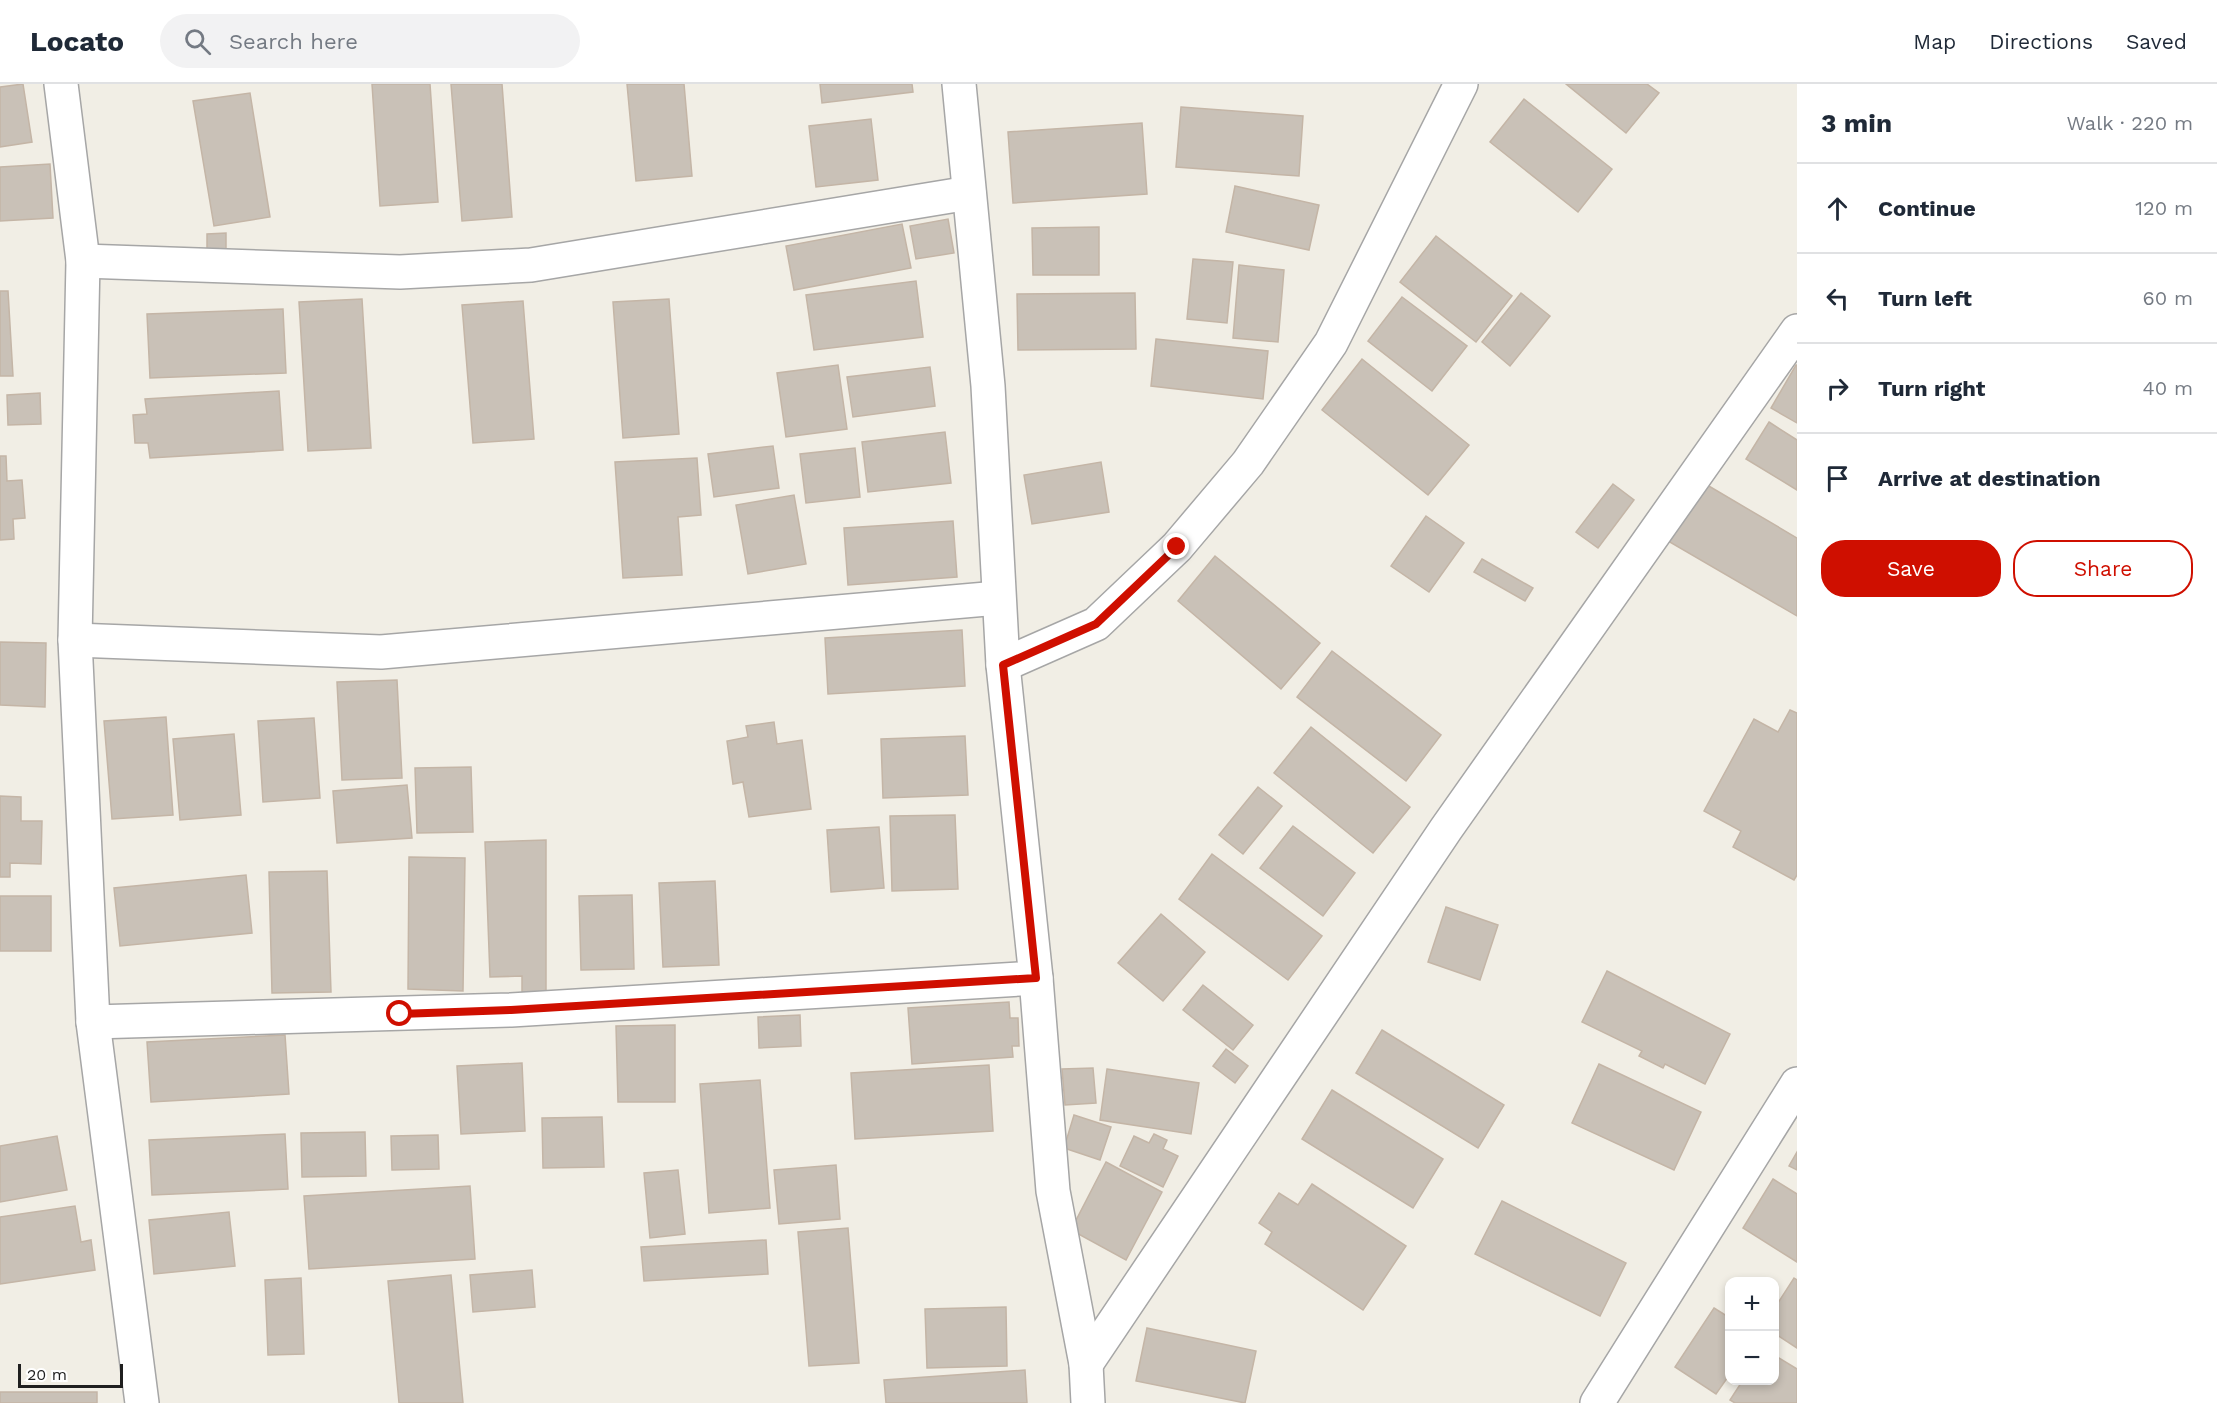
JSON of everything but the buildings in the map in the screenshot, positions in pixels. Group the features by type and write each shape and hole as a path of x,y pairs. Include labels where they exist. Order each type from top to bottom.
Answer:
{"street":[{"path":"61,84 83,261 75,640 93,1022 142,1403"},
{"path":"958,84 988,386 1003,665 1036,978 1053,1191 1086,1364 1088,1403"},
{"path":"1003,665 1096,624 1177,547 1248,463 1331,343 1461,84"},
{"path":"83,261 400,272 531,265 969,193"},
{"path":"1086,1364 1446,829 1797,331"},
{"path":"75,640 381,652 998,598"},
{"path":"93,1022 511,1010 1036,978"},
{"path":"1597,1403 1797,1084"}],"route":[{"path":"400,1014 511,1010 1036,978 1003,665 1096,624 1177,547"}]}
